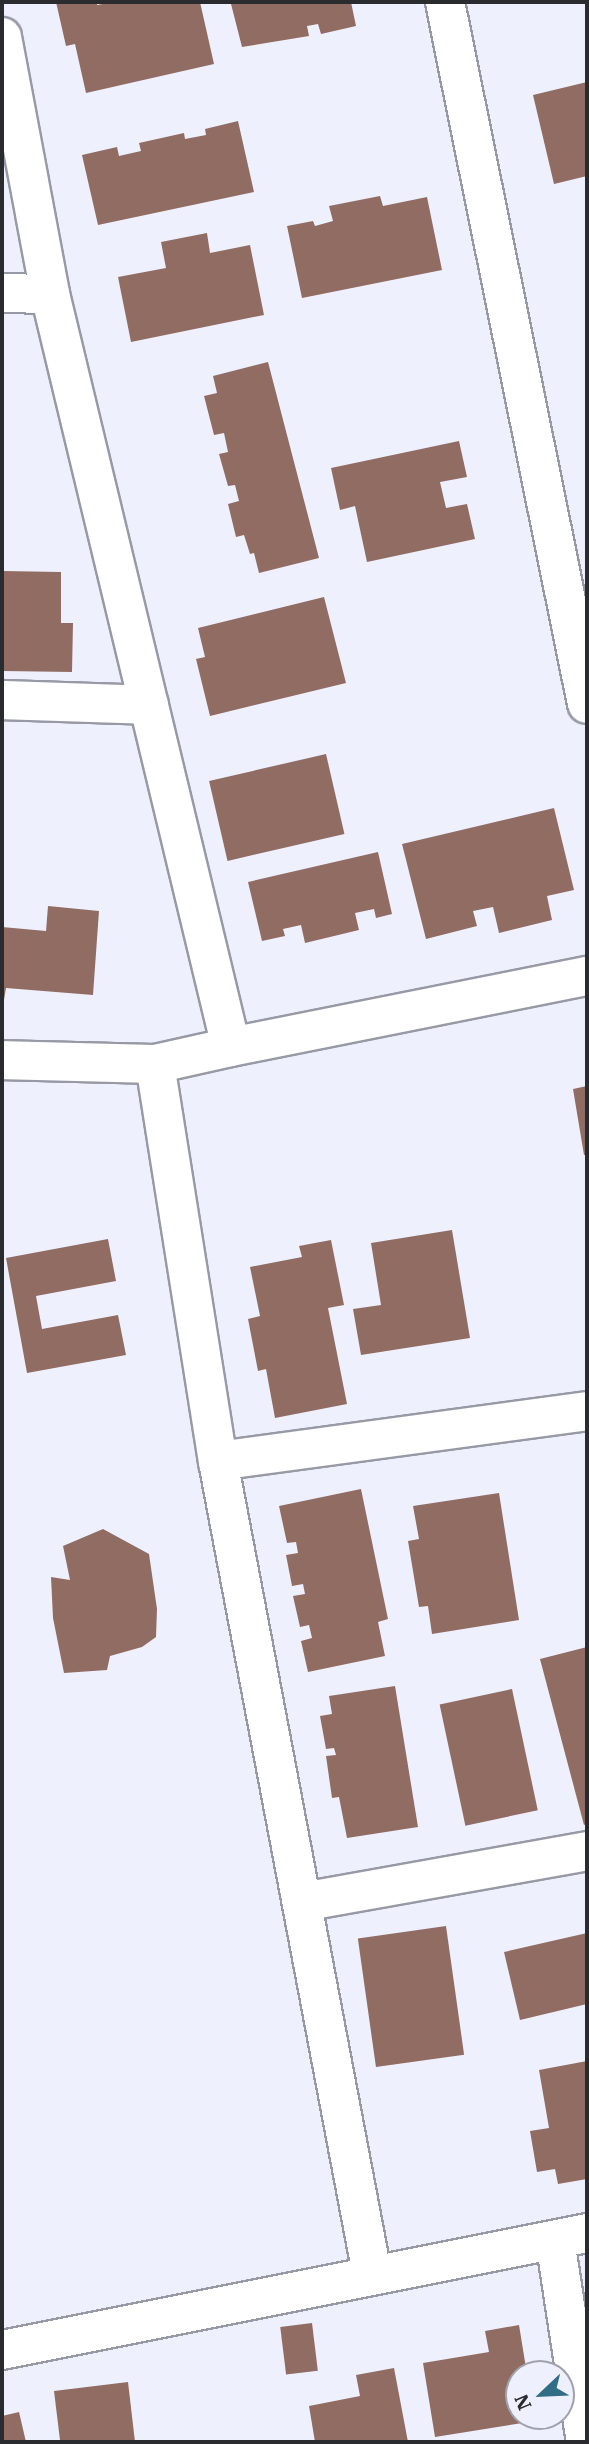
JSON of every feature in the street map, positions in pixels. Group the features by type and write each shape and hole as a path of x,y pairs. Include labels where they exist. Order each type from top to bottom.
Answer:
{"street":[{"path":"445,2 587,704"},
{"path":"2,37 50,294 231,1047"},
{"path":"2,293 50,294"},
{"path":"2,700 149,705"},
{"path":"2,1060 155,1064 587,976"},
{"path":"155,1064 218,1461 372,2274"},
{"path":"218,1461 587,1410"},
{"path":"302,1902 587,1851"},
{"path":"2,2350 571,2236 586,2442"}],"building":[{"path":"56,2 97,2 97,5 114,2 200,2 214,64 86,93 75,44 66,46"},
{"path":"351,2 356,26 321,34 318,24 307,26 309,36 242,47 231,4"},
{"path":"587,82 587,176 554,184 533,95"},
{"path":"238,121 254,192 98,225 82,155 117,147 119,156 141,151 139,143 184,133 185,139 206,135 205,129"},
{"path":"380,196 383,206 427,197 442,270 302,298 287,226 313,221 315,226 333,221 329,206"},
{"path":"207,233 210,253 250,245 264,315 131,342 118,277 166,268 161,242"},
{"path":"268,362 319,558 259,573 254,553 250,554 244,535 236,537 228,504 239,501 235,485 228,486 219,454 228,452 224,433 214,435 204,396 217,393 213,376"},
{"path":"459,441 467,477 440,482 446,508 467,504 475,539 367,562 355,506 340,510 331,468"},
{"path":"2,571 61,572 61,623 73,623 72,672 2,671"},
{"path":"324,597 346,683 210,716 196,659 205,657 198,628"},
{"path":"326,754 344,834 228,861 209,781"},
{"path":"554,808 574,890 547,896 552,920 499,933 493,907 473,911 477,926 426,939 402,844"},
{"path":"378,852 392,914 376,918 374,909 355,913 359,930 305,943 301,925 283,929 285,936 262,941 248,882"},
{"path":"48,906 99,911 93,995 6,988 2,1012 2,927 46,931"},
{"path":"587,1086 587,1155 584,1155 573,1089"},
{"path":"452,1230 470,1338 361,1355 353,1309 381,1305 371,1243"},
{"path":"108,1239 116,1281 36,1296 42,1329 118,1315 126,1355 27,1373 6,1258"},
{"path":"331,1240 344,1305 328,1308 347,1404 275,1418 266,1369 258,1371 248,1319 260,1316 250,1267 302,1257 299,1246"},
{"path":"361,1489 388,1619 378,1622 385,1656 308,1672 301,1641 312,1638 309,1625 300,1627 293,1596 305,1594 303,1584 292,1586 286,1555 298,1553 296,1542 287,1543 279,1506"},
{"path":"499,1493 519,1620 432,1634 428,1606 419,1607 408,1541 419,1539 413,1506"},
{"path":"103,1529 149,1554 157,1609 156,1637 142,1647 110,1656 107,1670 64,1673 53,1618 51,1577 70,1580 63,1546"},
{"path":"587,1647 587,1824 584,1825 540,1659"},
{"path":"395,1686 418,1827 347,1838 339,1797 332,1798 326,1756 336,1755 334,1748 326,1749 320,1716 332,1714 329,1696"},
{"path":"512,1689 538,1810 465,1826 440,1704"},
{"path":"446,1926 464,2055 376,2067 358,1938"},
{"path":"587,1933 587,2004 520,2020 504,1952"},
{"path":"587,2061 587,2179 558,2184 555,2169 537,2172 530,2131 549,2128 539,2070"},
{"path":"312,2323 318,2371 286,2375 280,2327"},
{"path":"519,2325 525,2360 505,2360 505,2426 435,2437 423,2363 489,2352 485,2331"},
{"path":"394,2368 408,2442 315,2442 309,2406 360,2396 356,2375"},
{"path":"128,2382 135,2442 60,2440 54,2391"},
{"path":"19,2412 26,2442 2,2442 2,2416"}]}
